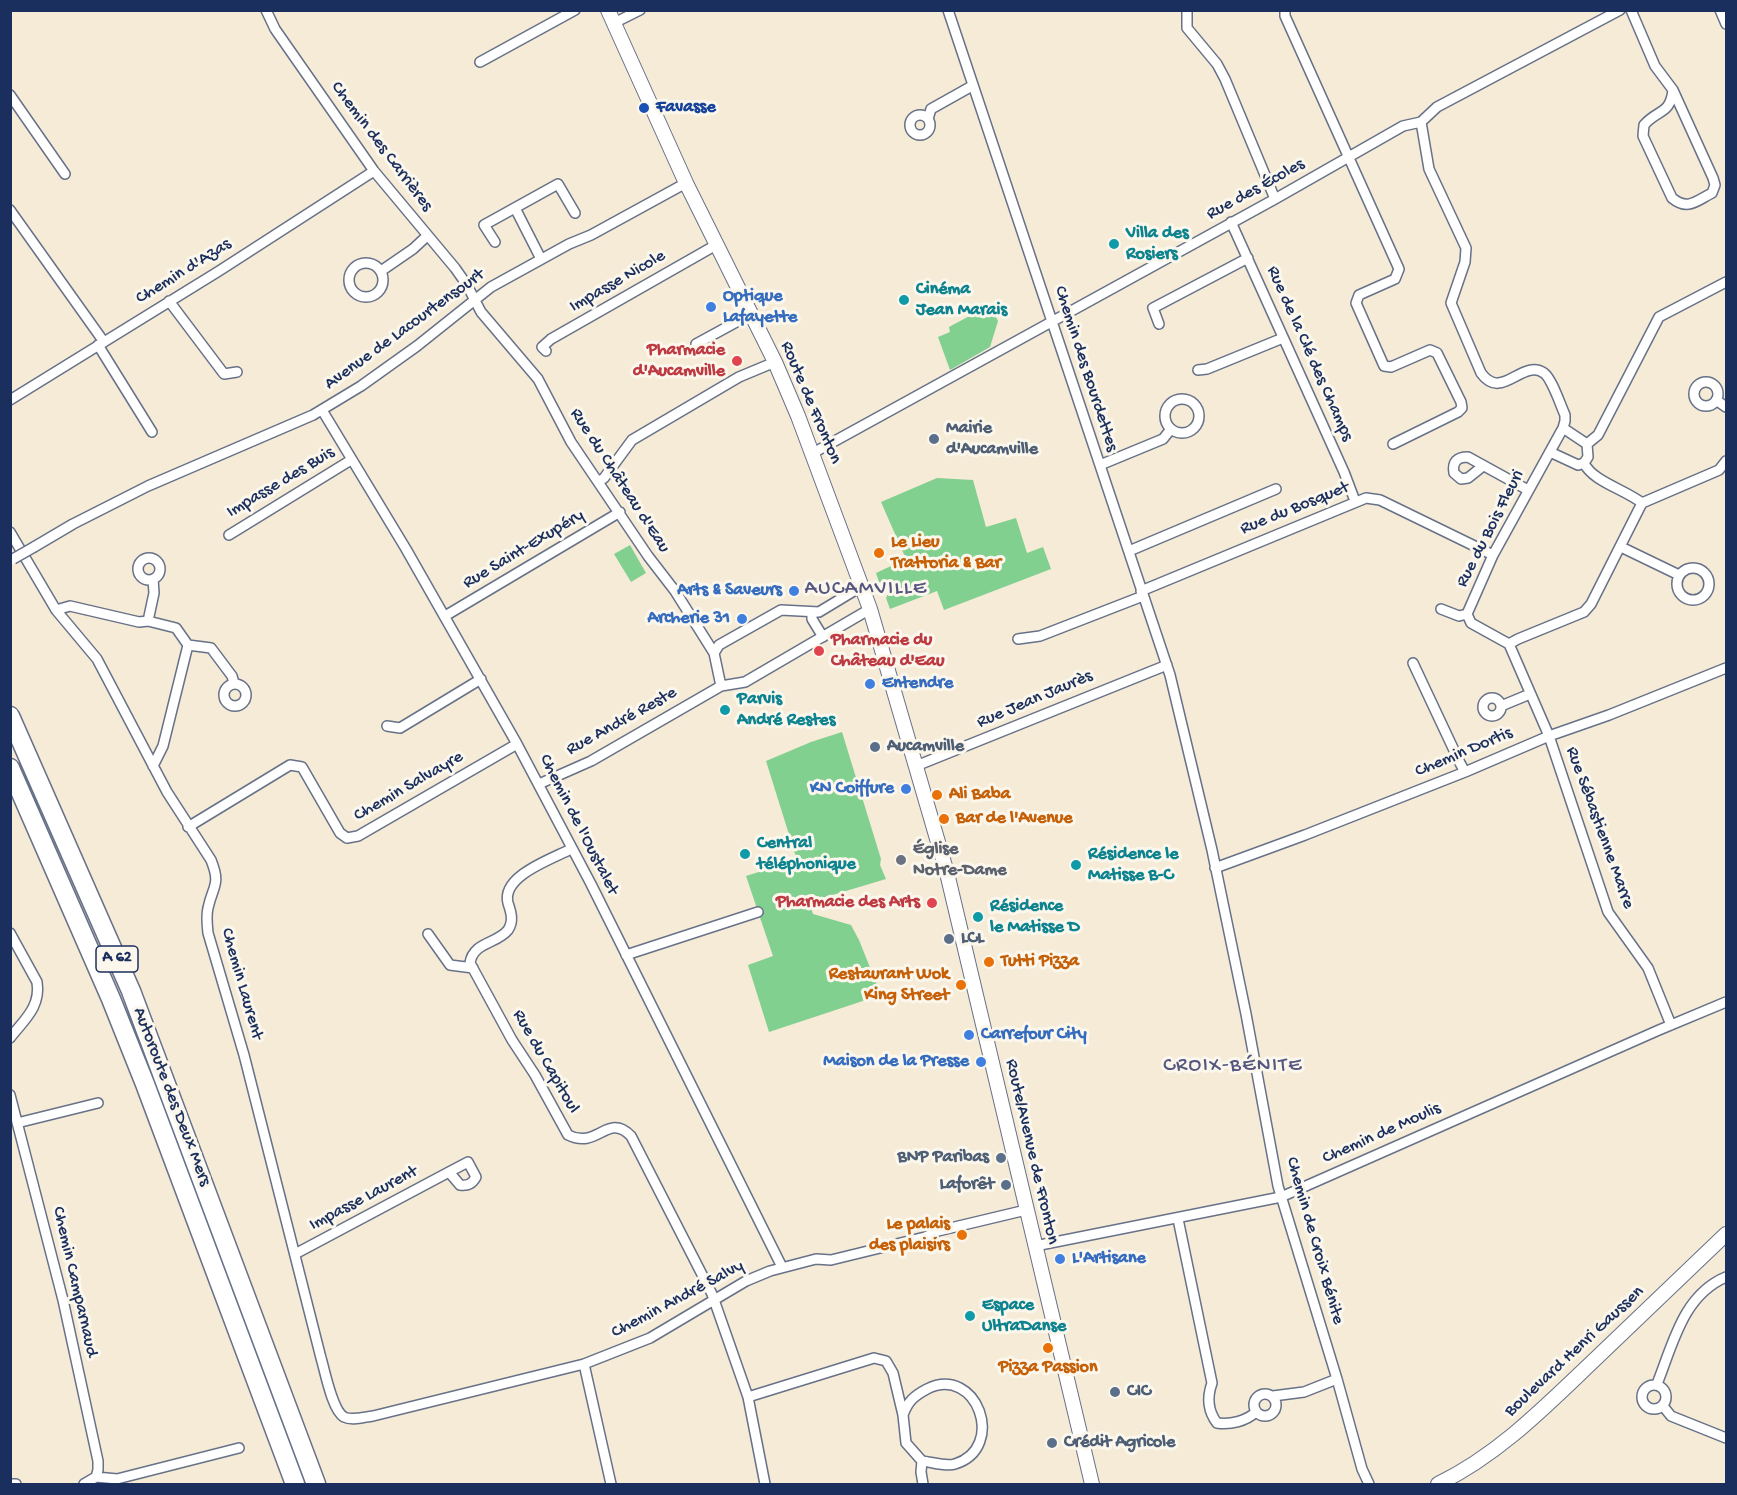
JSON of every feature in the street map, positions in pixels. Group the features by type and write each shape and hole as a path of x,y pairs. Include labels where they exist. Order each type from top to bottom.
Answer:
{"highway":[{"name":"Autoroute des Deux Mers","path":"10,716 131,991 316,1485"},
{"name":"Autoroute des Deux Mers","path":"10,768 111,999 145,1083 295,1485"}],"main road":[{"name":"Route de Fronton","path":"611,17 686,183 775,362 813,453 870,609 934,828"},
{"name":"Route/Avenue de Fronton","path":"934,828 954,900 1092,1485"},
{"name":"Boulevard Henri Gaussen","path":"1438,1485 1480,1461 1502,1444 1726,1234"}],"street":[{"name":"Chemin des Carrières","path":"266,10 276,29 374,171 455,268 474,298"},
{"path":"480,62 575,10"},
{"path":"611,17 640,10"},
{"name":"Chemin des Bourdettes","path":"948,10 1167,665 1186,739"},
{"path":"1187,10 1187,28 1217,64 1226,79 1275,199"},
{"path":"1286,10 1285,16 1399,269 1395,279 1359,295 1356,303 1383,366 1391,368 1430,350 1437,353 1461,402 1462,408 1458,412 1393,444"},
{"name":"Rue des Écoles","path":"813,453 1403,126 1421,122 1437,107 1620,10"},
{"path":"1631,10 1655,66 1673,90 1713,178 1715,185 1712,193 1689,205 1680,204 1672,198 1643,136 1644,125 1651,117 1667,110 1671,103 1673,90"},
{"path":"1720,10 1726,24"},
{"path":"928,119 932,109 972,86"},
{"path":"10,95 65,174"},
{"path":"1421,122 1429,169 1466,248 1465,262 1451,303 1480,372 1486,380 1492,383 1499,383 1530,370 1537,370 1545,374 1565,415 1563,428 1587,444"},
{"name":"Chemin d'Azas","path":"10,400 374,171"},
{"name":"Avenue de Lacourtensourt","path":"12,560 73,524 148,486 309,418 361,386 491,287 569,244 591,236 686,183"},
{"path":"495,242 484,225 558,184 575,213"},
{"path":"515,208 541,259"},
{"path":"10,210 101,343 152,432"},
{"name":"Rue de la Clé des Champs","path":"1232,222 1355,501"},
{"path":"381,271 413,249 427,236"},
{"name":"Impasse Nicole","path":"546,351 542,346 551,339 716,245"},
{"path":"1159,324 1153,308 1248,258"},
{"path":"1587,444 1598,435 1659,317 1726,282"},
{"name":"Rue du Château d'Eau","path":"474,298 481,312 538,380 562,429 654,565 675,591 714,653"},
{"path":"170,301 224,374 237,372"},
{"path":"696,344 751,314"},
{"path":"1198,370 1207,369 1283,338"},
{"path":"598,482 604,478 632,440 739,376 775,362"},
{"path":"1716,400 1726,407"},
{"name":"Chemin de l'Oustalet","path":"322,410 482,679 539,784 782,1267"},
{"name":"Rue du Bois Fleuri","path":"1509,644 1471,623 1467,614 1493,555 1563,428"},
{"path":"1100,465 1163,439 1171,429"},
{"path":"1550,452 1578,465 1584,463 1588,457 1587,444"},
{"name":"Impasse des Buis","path":"229,535 351,460"},
{"path":"1549,736 1509,644 1584,612 1591,604 1642,503 1719,470 1726,461"},
{"path":"1584,463 1592,475 1629,493 1642,503"},
{"path":"1483,465 1528,490"},
{"path":"1129,551 1276,489"},
{"name":"Rue du Bosquet","path":"1018,639 1040,636 1366,498 1380,500 1493,555"},
{"name":"Rue Saint-Exupéry","path":"445,616 620,512"},
{"name":"Chemin Laurent","path":"10,532 56,610 97,659 153,766 211,860 216,873 217,883 207,916 208,933 244,1055 331,1390 336,1407 345,1417"},
{"path":"1621,547 1679,575"},
{"path":"148,621 154,593 153,579"},
{"path":"721,686 714,653 719,645 781,610 819,612 862,586"},
{"path":"56,610 70,606 176,628 188,645 211,648 232,675 234,683"},
{"name":"Rue André Reste","path":"539,784 591,761 721,686 745,682 870,609"},
{"path":"1441,609 1459,616 1467,614"},
{"path":"812,612 813,619 823,637"},
{"path":"153,766 163,746 188,645"},
{"path":"1413,663 1465,772"},
{"name":"Rue Jean Jaurès","path":"916,766 1167,665"},
{"name":"Chemin Dortis","path":"1215,868 1726,668"},
{"path":"387,726 400,728 482,679"},
{"path":"1501,706 1530,694"},
{"name":"Rue Sébastienne Marre","path":"1549,736 1608,912 1648,968 1671,1025"},
{"name":"Chemin de Croix Bénite","path":"1186,739 1215,868 1281,1197 1369,1485"},
{"name":"Chemin Salvayre","path":"189,827 290,765 302,767 340,833 347,838 358,836 517,744"},
{"path":"473,968 470,963 471,956 476,950 505,933 509,928 512,916 507,895 511,884 519,876 571,849"},
{"path":"626,955 758,912"},
{"path":"10,933 34,975 39,990 35,1006 10,1038"},
{"path":"428,934 450,965 473,968"},
{"name":"Rue du Capitoul","path":"473,968 512,1040 536,1075 568,1135 585,1140 612,1127 625,1130 631,1136 714,1301"},
{"name":"Chemin de Moulis","path":"1035,1246 1281,1197 1726,1002"},
{"name":"Chemin Camparnaud","path":"10,1095 63,1300 98,1461 99,1470 96,1477"},
{"path":"17,1123 98,1103"},
{"name":"Impasse Laurent","path":"295,1254 449,1172"},
{"name":"Chemin André Salvy","path":"345,1417 352,1419 373,1416 584,1364 650,1338 746,1281 782,1267 816,1259 831,1260 925,1238 938,1231 1026,1210"},
{"path":"1178,1219 1212,1383 1207,1397 1212,1417 1217,1423 1224,1424 1248,1419 1256,1412"},
{"path":"1657,1384 1686,1312 1713,1282 1726,1277"},
{"path":"714,1301 748,1397 765,1485"},
{"path":"748,1397 874,1358 886,1361 893,1373 903,1415 906,1443 922,1461 954,1464 968,1457 978,1445 983,1428 981,1412 974,1397 958,1388 945,1385 932,1387 912,1397 903,1415"},
{"path":"584,1364 611,1485"},
{"path":"1256,1412 1254,1408 1256,1398 1264,1393 1273,1396 1304,1392 1337,1379"},
{"path":"1657,1384 1666,1391 1667,1397 1663,1406 1648,1408 1642,1401 1648,1385 1657,1384"},
{"path":"1256,1412 1266,1416 1271,1414 1277,1406 1273,1396"},
{"path":"1663,1406 1671,1416 1726,1438"},
{"path":"84,1485 96,1477 117,1479 238,1448"},
{"path":"922,1461 923,1485"},
{"name":"Chemin de Croix Bénite","path":"1362,1468 1362,1485"},
{"path":"10,1484 16,1485"}],"green space":[{"path":"990,305 998,321 990,347 950,370 938,337 950,332 949,327"},
{"path":"937,478 973,480 986,527 1016,518 1027,553 1043,547 1051,569 944,610 937,591 890,609 884,583 879,582 876,573 906,559 881,502"},
{"path":"630,545 646,573 631,582 614,554"},
{"path":"842,732 886,879 809,902 813,914 851,925 881,995 769,1032 748,965 773,956 746,876 797,860 766,761"}],"place":[{"name":"Favasse","path":"644,108"},
{"name":"Villa des Rosiers","path":"1114,244"},
{"name":"Cinéma Jean Marais","path":"904,300"},
{"name":"Optique Lafayette","path":"711,307"},
{"name":"Pharmacie d'Aucamville","path":"737,361"},
{"name":"Mairie d'Aucamville","path":"934,439"},
{"name":"Le Lieu Trattoria & Bar","path":"879,553"},
{"name":"Arts & Saveurs","path":"794,591"},
{"name":"Archerie 31","path":"742,619"},
{"name":"Pharmacie du Château d'Eau","path":"819,651"},
{"name":"Entendre","path":"870,684"},
{"name":"Parvis André Restes","path":"725,710"},
{"name":"Aucamville","path":"875,747"},
{"name":"KN Coiffure","path":"906,789"},
{"name":"Ali Baba","path":"937,795"},
{"name":"Bar de l'Avenue","path":"944,819"},
{"name":"Central téléphonique","path":"745,854"},
{"name":"Église Notre-Dame","path":"901,860"},
{"name":"Résidence le Matisse B-C","path":"1076,865"},
{"name":"Pharmacie des Arts","path":"932,903"},
{"name":"Résidence le Matisse D","path":"978,917"},
{"name":"LCL","path":"949,939"},
{"name":"Tutti Pizza","path":"989,962"},
{"name":"Restaurant Wok King Street","path":"961,985"},
{"name":"Carrefour City","path":"969,1035"},
{"name":"Maison de la Presse","path":"981,1062"},
{"name":"BNP Paribas","path":"1001,1158"},
{"name":"Laforêt","path":"1006,1185"},
{"name":"Le palais des plaisirs","path":"962,1235"},
{"name":"L'Artisane","path":"1060,1259"},
{"name":"Espace UltraDanse","path":"970,1316"},
{"name":"Pizza Passion","path":"1048,1348"},
{"name":"CIC","path":"1115,1392"},
{"name":"Crédit Agricole","path":"1052,1443"}],"district":[{"name":"AUCAMVILLE","path":"866,590"},
{"name":"CROIX-BÉNITE","path":"1233,1067"}]}
